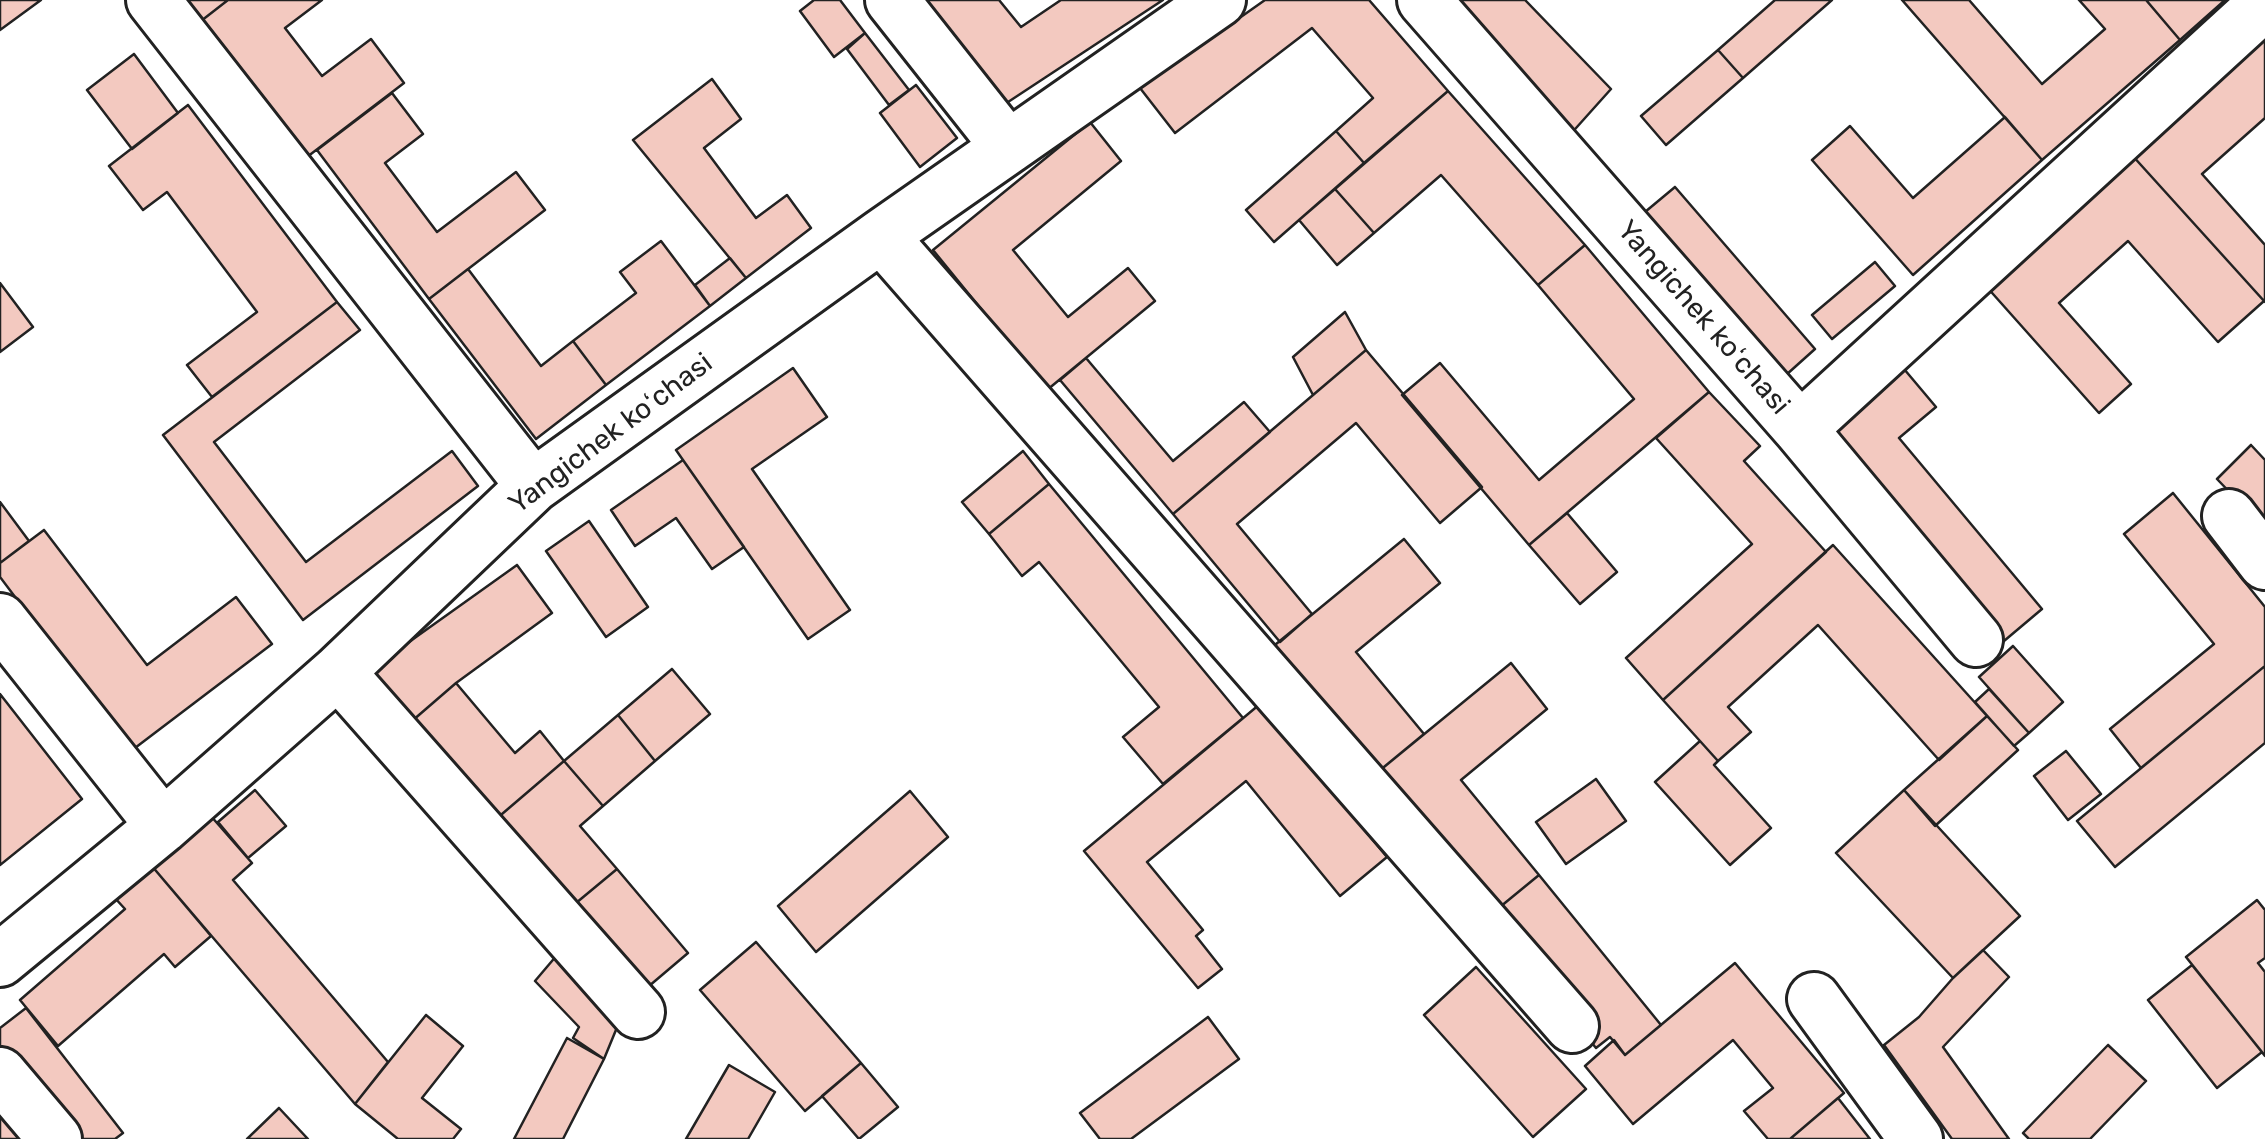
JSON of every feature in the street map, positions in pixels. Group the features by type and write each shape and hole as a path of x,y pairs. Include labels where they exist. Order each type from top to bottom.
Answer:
{"street":[{"path":"152,0 532,486"},
{"path":"892,0 1008,147"},
{"name":"Yangichek koʻchasi","path":"0,960 163,826 338,672 532,486 1218,0"},
{"name":"Yangichek koʻchasi","path":"1424,0 1800,428 1976,640"},
{"path":"1800,428 2265,2"},
{"path":"881,236 1572,1026"},
{"path":"2229,516 2265,563"},
{"path":"0,620 163,826"},
{"path":"338,672 638,1012"},
{"path":"1814,999 1916,1139"},
{"path":"0,1074 55,1139"}],"building":[{"path":"0,0 41,0 0,30"},
{"path":"184,0 228,0 201,21"},
{"path":"228,0 322,0 285,28 322,76 371,39 404,83 307,157 201,21"},
{"path":"814,0 840,0 865,33 834,57 800,11"},
{"path":"918,0 999,0 1021,27 1061,0 1163,0 1002,106"},
{"path":"1265,0 1369,0 1448,91 1364,163 1336,131 1373,98 1312,28 1175,133 1140,88"},
{"path":"1447,0 1525,0 1611,89 1568,137"},
{"path":"1775,0 1832,0 1743,78 1718,50"},
{"path":"1902,0 1969,0 2042,84 2105,29 2079,0 2146,0 2180,40 2042,160"},
{"path":"2146,0 2225,0 2180,40"},
{"path":"865,33 909,90 889,105 847,49"},
{"path":"2265,35 2265,118 2202,174 2265,245 2265,302 2131,154"},
{"path":"1718,50 1743,78 1666,145 1641,116"},
{"path":"134,54 178,113 132,149 87,90"},
{"path":"712,79 741,119 704,148 756,218 787,195 811,228 746,278 633,140"},
{"path":"916,85 957,138 920,167 880,113"},
{"path":"1448,91 1585,245 1538,285 1441,175 1374,233 1335,189"},
{"path":"392,93 423,134 385,163 437,232 516,172 545,210 429,299 317,150"},
{"path":"188,105 337,302 212,397 187,365 257,312 167,192 143,210 109,166"},
{"path":"2005,117 2042,160 1913,275 1812,160 1850,126 1913,198"},
{"path":"1090,122 1121,161 1013,250 1068,317 1128,268 1155,301 1047,390 933,250"},
{"path":"1336,131 1364,163 1274,242 1246,210"},
{"path":"2131,154 2264,301 2218,342 2128,241 2059,303 2131,384 2099,413 1985,285"},
{"path":"1675,187 1815,349 1786,375 1645,212"},
{"path":"1335,189 1374,233 1337,265 1299,220"},
{"path":"661,241 710,306 606,385 573,341 636,293 620,272"},
{"path":"1585,245 1709,392 1529,545 1402,395 1440,363 1539,480 1634,399 1538,285"},
{"path":"730,258 746,278 710,306 695,285"},
{"path":"1875,262 1895,286 1832,339 1812,315"},
{"path":"468,269 541,366 573,341 606,385 536,439 429,299"},
{"path":"0,283 33,327 0,352"},
{"path":"337,302 360,330 214,442 306,562 452,451 478,486 303,620 163,435"},
{"path":"1345,312 1366,350 1313,395 1293,357"},
{"path":"1366,350 1482,487 1440,523 1356,423 1237,524 1312,614 1280,642 1173,514"},
{"path":"1086,358 1173,461 1244,402 1270,432 1173,514 1060,380"},
{"path":"1899,363 1936,407 1899,438 2042,609 2004,641 1824,426"},
{"path":"793,368 827,417 752,469 850,610 808,639 676,450"},
{"path":"1709,392 1760,446 1744,461 1826,552 1663,700 1626,658 1752,544 1656,438"},
{"path":"2251,445 2265,460 2265,529 2217,479"},
{"path":"1023,451 1049,484 989,534 962,502"},
{"path":"683,460 744,547 712,569 676,518 635,546 611,510"},
{"path":"1049,484 1243,718 1163,784 1123,737 1159,707 1039,562 1022,576 989,534"},
{"path":"2173,493 2265,607 2265,666 2141,768 2110,729 2214,644 2124,534"},
{"path":"0,502 29,541 0,563"},
{"path":"1567,513 1617,572 1580,604 1529,545"},
{"path":"589,521 648,607 606,637 546,551"},
{"path":"44,530 147,665 236,597 272,644 131,751 0,577 0,563"},
{"path":"1404,539 1440,583 1356,652 1424,734 1373,776 1270,649"},
{"path":"1833,545 1987,716 1939,760 1818,625 1728,707 1751,732 1718,761 1663,700"},
{"path":"517,565 552,613 456,683 412,721 367,672"},
{"path":"2013,646 2063,702 2029,733 1979,677"},
{"path":"1511,663 1547,709 1461,780 1539,875 1489,916 1373,776"},
{"path":"2265,666 2265,743 2115,867 2077,821"},
{"path":"672,669 710,714 655,761 618,715"},
{"path":"456,683 515,753 540,731 564,761 495,820 412,721"},
{"path":"1989,689 2029,733 2014,746 1975,702"},
{"path":"0,694 82,799 0,865"},
{"path":"1260,704 1387,857 1340,896 1246,781 1147,862 1203,930 1196,936 1222,969 1198,988 1084,851"},
{"path":"618,715 655,761 603,806 564,761"},
{"path":"1987,716 2018,750 1935,826 1904,790"},
{"path":"1700,741 1718,761 1714,765 1771,828 1730,865 1655,782"},
{"path":"2066,751 2101,794 2068,820 2034,776"},
{"path":"564,761 603,806 580,826 617,869 570,908 495,820"},
{"path":"1596,779 1626,821 1566,864 1536,822"},
{"path":"255,790 286,826 248,858 218,822"},
{"path":"1904,790 2020,916 1953,978 1836,853"},
{"path":"910,791 948,837 816,952 778,906"},
{"path":"210,815 252,863 233,880 388,1062 355,1104 151,865"},
{"path":"151,865 211,936 175,967 164,954 58,1046 20,1000 125,909 114,897"},
{"path":"617,869 688,953 642,992 570,908"},
{"path":"1539,875 1661,1025 1625,1055 1610,1037 1596,1048 1489,916"},
{"path":"2257,900 2265,910 2265,958 2258,963 2265,972 2265,1056 2186,957"},
{"path":"756,942 861,1063 805,1111 700,990"},
{"path":"563,948 625,1008 604,1059 573,1038 579,1027 535,981"},
{"path":"1983,950 2009,977 1943,1047 2009,1139 1952,1139 1884,1045 1919,1017"},
{"path":"1735,963 1844,1093 1790,1139 1768,1139 1744,1111 1773,1088 1733,1040 1633,1124 1585,1066 1614,1040 1625,1055"},
{"path":"2192,965 2262,1052 2217,1088 2148,1000"},
{"path":"1476,967 1586,1089 1533,1137 1424,1015"},
{"path":"26,1008 123,1133 115,1139 65,1139 0,1054 0,1028"},
{"path":"426,1015 463,1046 422,1098 461,1129 453,1139 398,1139 355,1104"},
{"path":"1208,1017 1239,1059 1131,1139 1100,1139 1080,1113"},
{"path":"567,1038 604,1059 563,1139 514,1139"},
{"path":"2108,1045 2146,1081 2090,1139 2029,1139 2023,1133"},
{"path":"861,1063 898,1107 859,1139 822,1096"},
{"path":"729,1065 775,1092 748,1139 686,1139"},
{"path":"1838,1098 1870,1139 1790,1139"},
{"path":"0,1102 32,1139 0,1139"},
{"path":"279,1108 308,1139 247,1139"}]}
